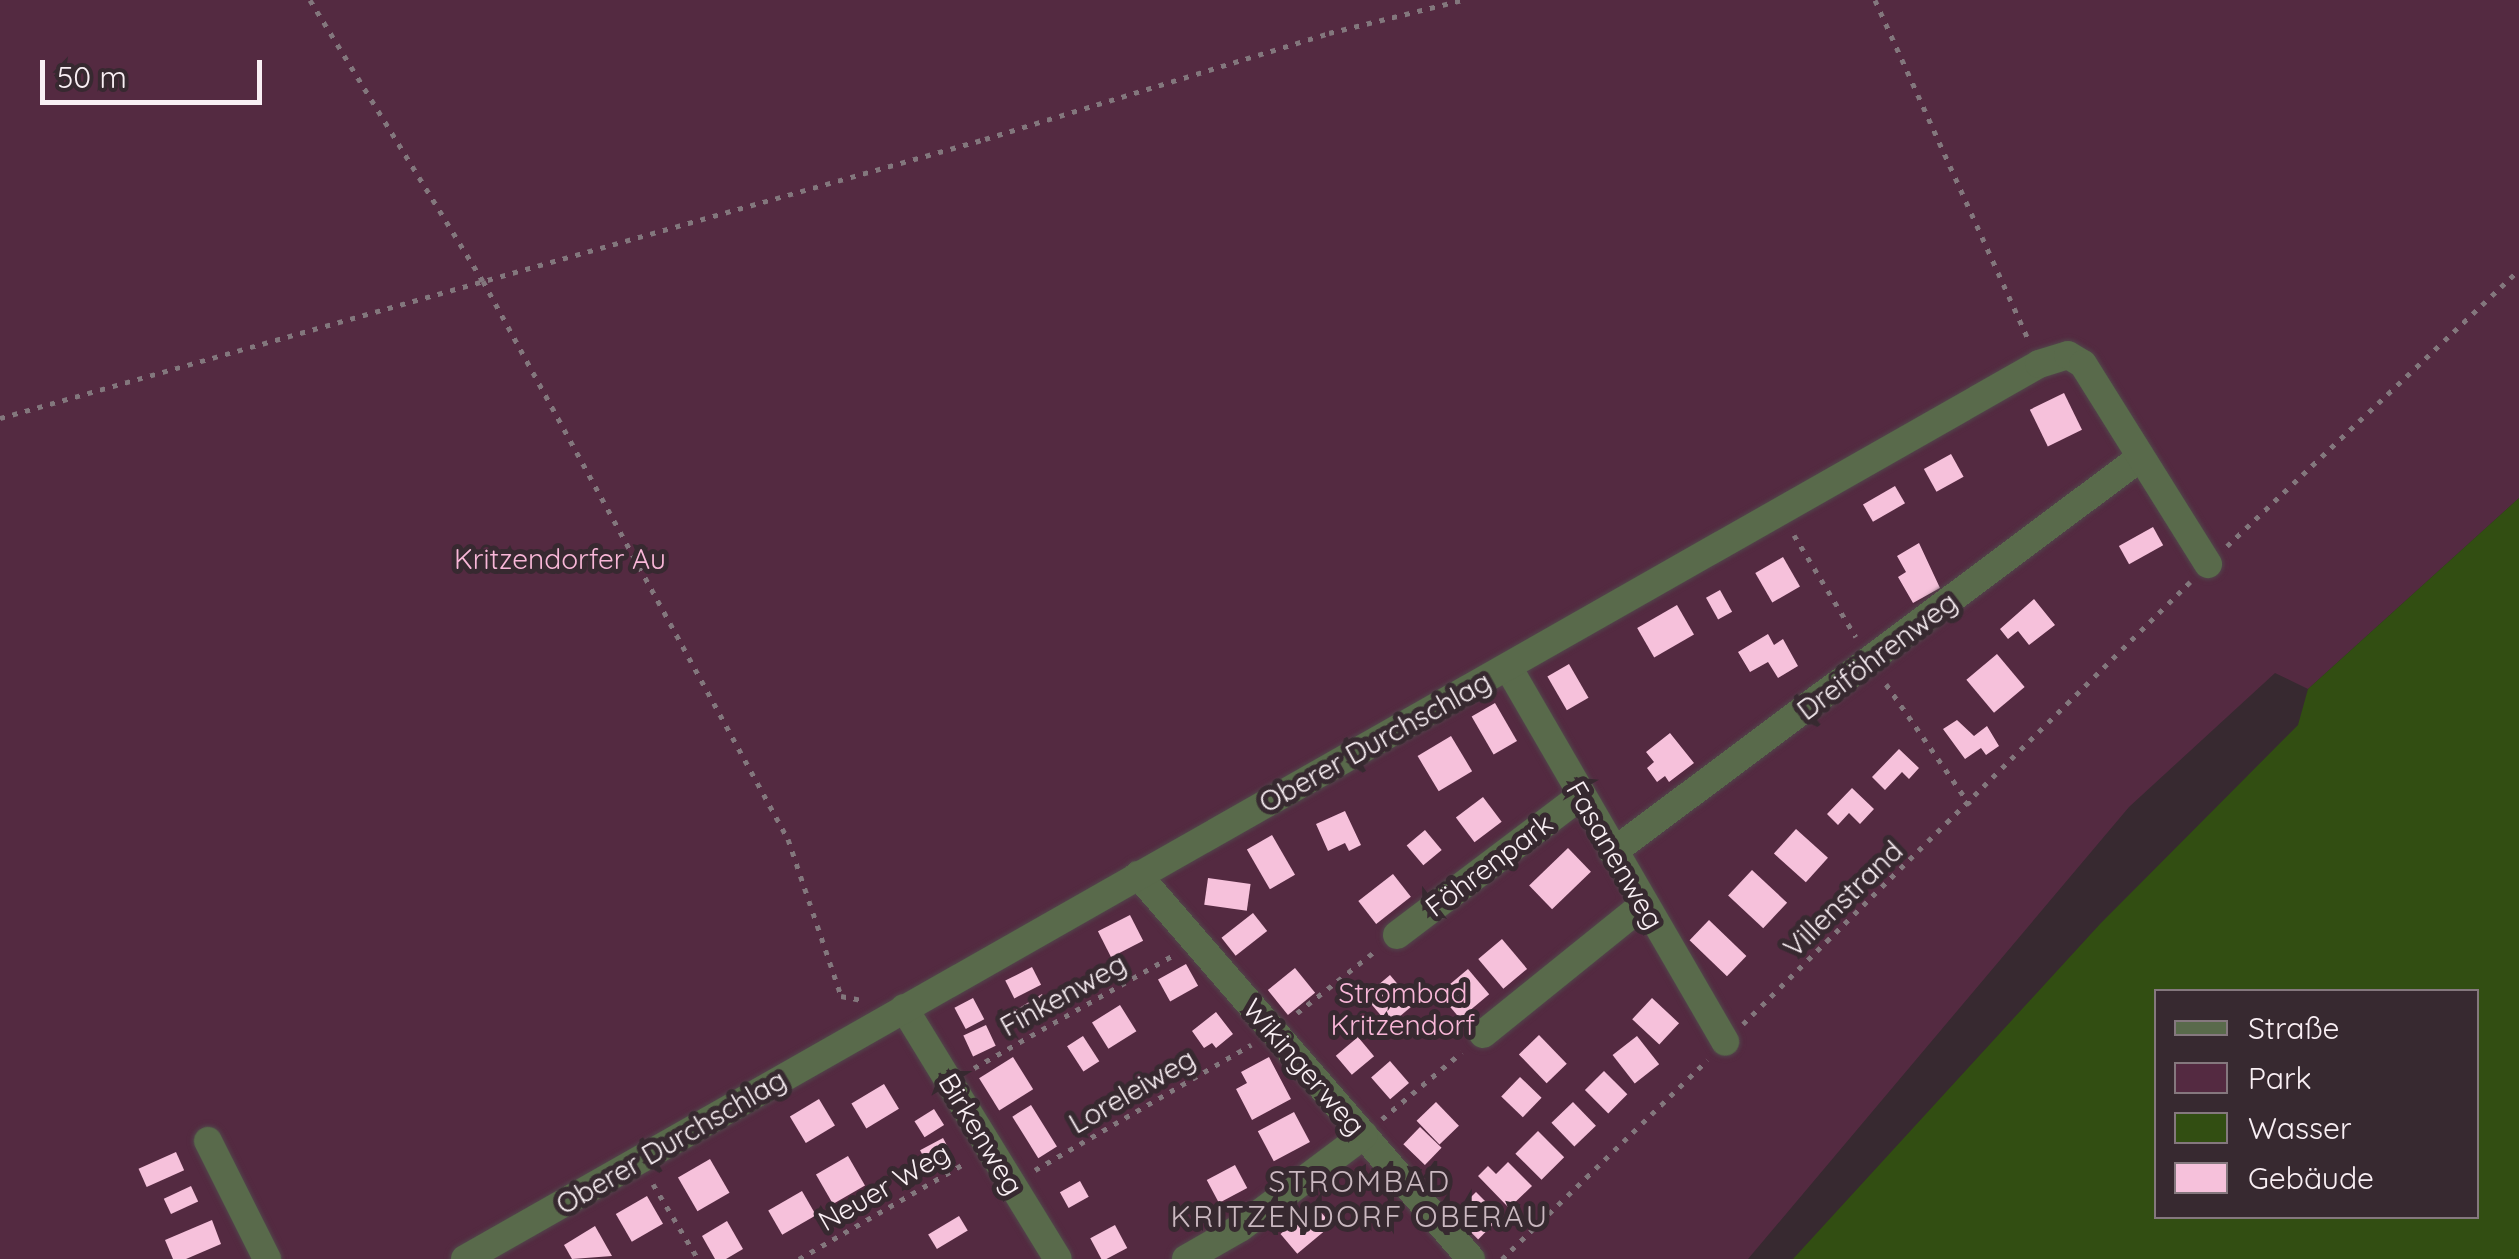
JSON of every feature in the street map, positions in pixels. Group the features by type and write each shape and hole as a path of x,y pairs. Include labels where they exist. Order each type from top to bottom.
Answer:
{"street":[{"path":"2039,364 2068,355 2083,364 2208,564"},
{"name":"Oberer Durchschlag","path":"466,1259 2039,364"},
{"name":"Dreiföhrenweg","path":"1613,852 2141,458"},
{"name":"Fasanenweg","path":"1508,667 1725,1042"},
{"name":"Föhrenpark","path":"1397,934 1581,796"},
{"name":"Wikingerweg","path":"1138,876 1471,1259"},
{"path":"1483,1034 1643,904"},
{"name":"Birkenweg","path":"904,1008 1058,1259"},
{"path":"1186,1259 1240,1228 1364,1135"},
{"path":"208,1141 266,1259"}],"path":[{"path":"310,0 483,281 788,839 841,996 904,1008"},
{"path":"0,418 986,139 1329,34 1462,0"},
{"path":"1875,0 2039,364"},
{"name":"Villenstrand","path":"1502,1259 2208,564 2519,270"},
{"path":"1273,1032 1397,934"},
{"name":"Finkenweg","path":"950,1082 1196,943"},
{"name":"Loreleiweg","path":"1011,1184 1273,1032"},
{"path":"1364,1135 1483,1034"},
{"name":"Neuer Weg","path":"798,1259 989,1149"},
{"path":"639,1160 698,1259"}],"green space":[{"name":"Kritzendorfer Au","path":"0,0 2519,0 2519,498 2308,689 2275,673 2129,807 1748,1259 0,1259"}],"water":[{"path":"2519,498 2519,1259 1793,1259 2100,924 2298,725 2308,689"}],"building":[{"path":"2064,393 2082,430 2048,447 2030,410"},
{"path":"1951,454 1964,477 1936,492 1924,469"},
{"path":"1895,486 1905,503 1873,522 1863,504"},
{"path":"2153,527 2163,545 2129,564 2119,546"},
{"path":"1919,543 1940,588 1913,603 1898,577 1906,572 1897,556"},
{"path":"1783,557 1800,586 1772,602 1755,573"},
{"path":"1720,590 1732,612 1718,620 1706,598"},
{"path":"2034,599 2055,625 2029,645 2018,631 2008,639 2000,629"},
{"path":"1677,605 1694,634 1654,657 1637,628"},
{"path":"1768,634 1774,645 1783,639 1798,666 1778,678 1768,662 1750,672 1738,652"},
{"path":"1997,654 2025,687 1994,713 1966,680"},
{"path":"1569,664 1588,698 1567,710 1547,676"},
{"path":"1495,703 1517,741 1494,755 1472,716"},
{"path":"1957,720 1974,736 1987,726 1999,746 1986,755 1981,748 1965,759 1943,729"},
{"path":"1670,733 1694,763 1669,782 1665,776 1657,782 1647,768 1654,762 1646,752"},
{"path":"1451,736 1472,771 1439,791 1418,756"},
{"path":"1899,749 1919,768 1909,779 1902,772 1885,790 1872,777"},
{"path":"1852,788 1874,809 1860,824 1849,813 1838,825 1827,814"},
{"path":"1483,797 1502,822 1475,842 1456,817"},
{"path":"1345,811 1361,845 1349,851 1345,843 1328,851 1316,824"},
{"path":"1796,829 1828,858 1806,882 1774,854"},
{"path":"1425,830 1442,850 1423,865 1407,845"},
{"path":"1272,835 1295,875 1270,889 1247,849"},
{"path":"1568,848 1591,872 1552,909 1529,886"},
{"path":"1752,870 1787,903 1763,928 1728,896"},
{"path":"1393,874 1411,897 1376,924 1358,901"},
{"path":"1208,878 1251,884 1247,911 1204,905"},
{"path":"1253,913 1267,931 1236,956 1221,938"},
{"path":"1130,915 1143,941 1111,957 1098,931"},
{"path":"1709,920 1746,956 1727,976 1690,940"},
{"path":"1502,939 1527,969 1503,989 1478,959"},
{"path":"1186,964 1198,986 1170,1001 1158,980"},
{"path":"1032,967 1041,985 1014,998 1005,981"},
{"path":"1295,968 1315,993 1288,1015 1268,990"},
{"path":"1468,969 1489,994 1460,1019 1439,993"},
{"path":"1390,975 1414,1004 1389,1025 1365,996"},
{"path":"1042,994 1052,1014 1034,1023 1031,1015 1021,1021 1016,1010"},
{"path":"973,998 984,1019 966,1029 954,1008"},
{"path":"1652,998 1679,1023 1659,1044 1632,1019"},
{"path":"1120,1005 1136,1031 1108,1049 1092,1022"},
{"path":"1216,1012 1233,1034 1216,1048 1212,1043 1204,1048 1192,1031"},
{"path":"986,1025 996,1046 973,1056 963,1036"},
{"path":"1539,1035 1567,1064 1547,1083 1519,1054"},
{"path":"1083,1036 1099,1061 1083,1072 1067,1046"},
{"path":"1637,1036 1659,1064 1635,1083 1613,1055"},
{"path":"1358,1037 1374,1056 1352,1075 1336,1056"},
{"path":"1013,1057 1033,1089 999,1110 979,1078"},
{"path":"1269,1057 1291,1099 1252,1120 1236,1089 1247,1083 1241,1072"},
{"path":"1390,1061 1409,1083 1390,1099 1371,1077"},
{"path":"1604,1071 1627,1094 1608,1113 1585,1090"},
{"path":"1520,1077 1542,1098 1523,1117 1501,1096"},
{"path":"884,1084 899,1109 866,1128 851,1104"},
{"path":"819,1099 835,1126 806,1143 790,1117"},
{"path":"1436,1102 1459,1126 1440,1144 1417,1121"},
{"path":"1573,1102 1596,1126 1574,1147 1551,1123"},
{"path":"1031,1105 1057,1147 1038,1158 1012,1117"},
{"path":"934,1109 944,1125 925,1137 914,1121"},
{"path":"1294,1112 1310,1142 1274,1161 1258,1131"},
{"path":"1420,1127 1442,1148 1425,1165 1403,1144"},
{"path":"1538,1131 1564,1157 1542,1180 1515,1154"},
{"path":"943,1138 953,1157 930,1169 920,1150"},
{"path":"176,1152 184,1170 147,1187 139,1169"},
{"path":"848,1156 865,1185 833,1204 816,1174"},
{"path":"710,1159 730,1193 697,1211 678,1178"},
{"path":"1508,1162 1532,1186 1509,1208 1478,1176 1488,1166 1496,1174"},
{"path":"1235,1165 1247,1188 1219,1203 1207,1180"},
{"path":"1080,1181 1089,1197 1069,1208 1060,1192"},
{"path":"191,1186 198,1201 171,1214 164,1199"},
{"path":"802,1191 816,1215 782,1235 768,1210"},
{"path":"1476,1192 1501,1217 1478,1239 1453,1215"},
{"path":"647,1196 663,1224 632,1242 616,1214"},
{"path":"1315,1205 1332,1225 1297,1254 1281,1234"},
{"path":"959,1216 968,1231 937,1249 928,1235"},
{"path":"212,1220 221,1244 186,1259 173,1259 165,1240"},
{"path":"727,1221 743,1249 726,1259 715,1259 702,1236"},
{"path":"1115,1225 1127,1248 1101,1259 1090,1238"},
{"path":"595,1226 612,1256 572,1259 564,1245"}],"district":[{"name":"STROMBAD KRITZENDORF OBERAU","path":"1360,1198"}],"park label":[{"name":"Strombad Kritzendorf","path":"1403,1009"}]}
